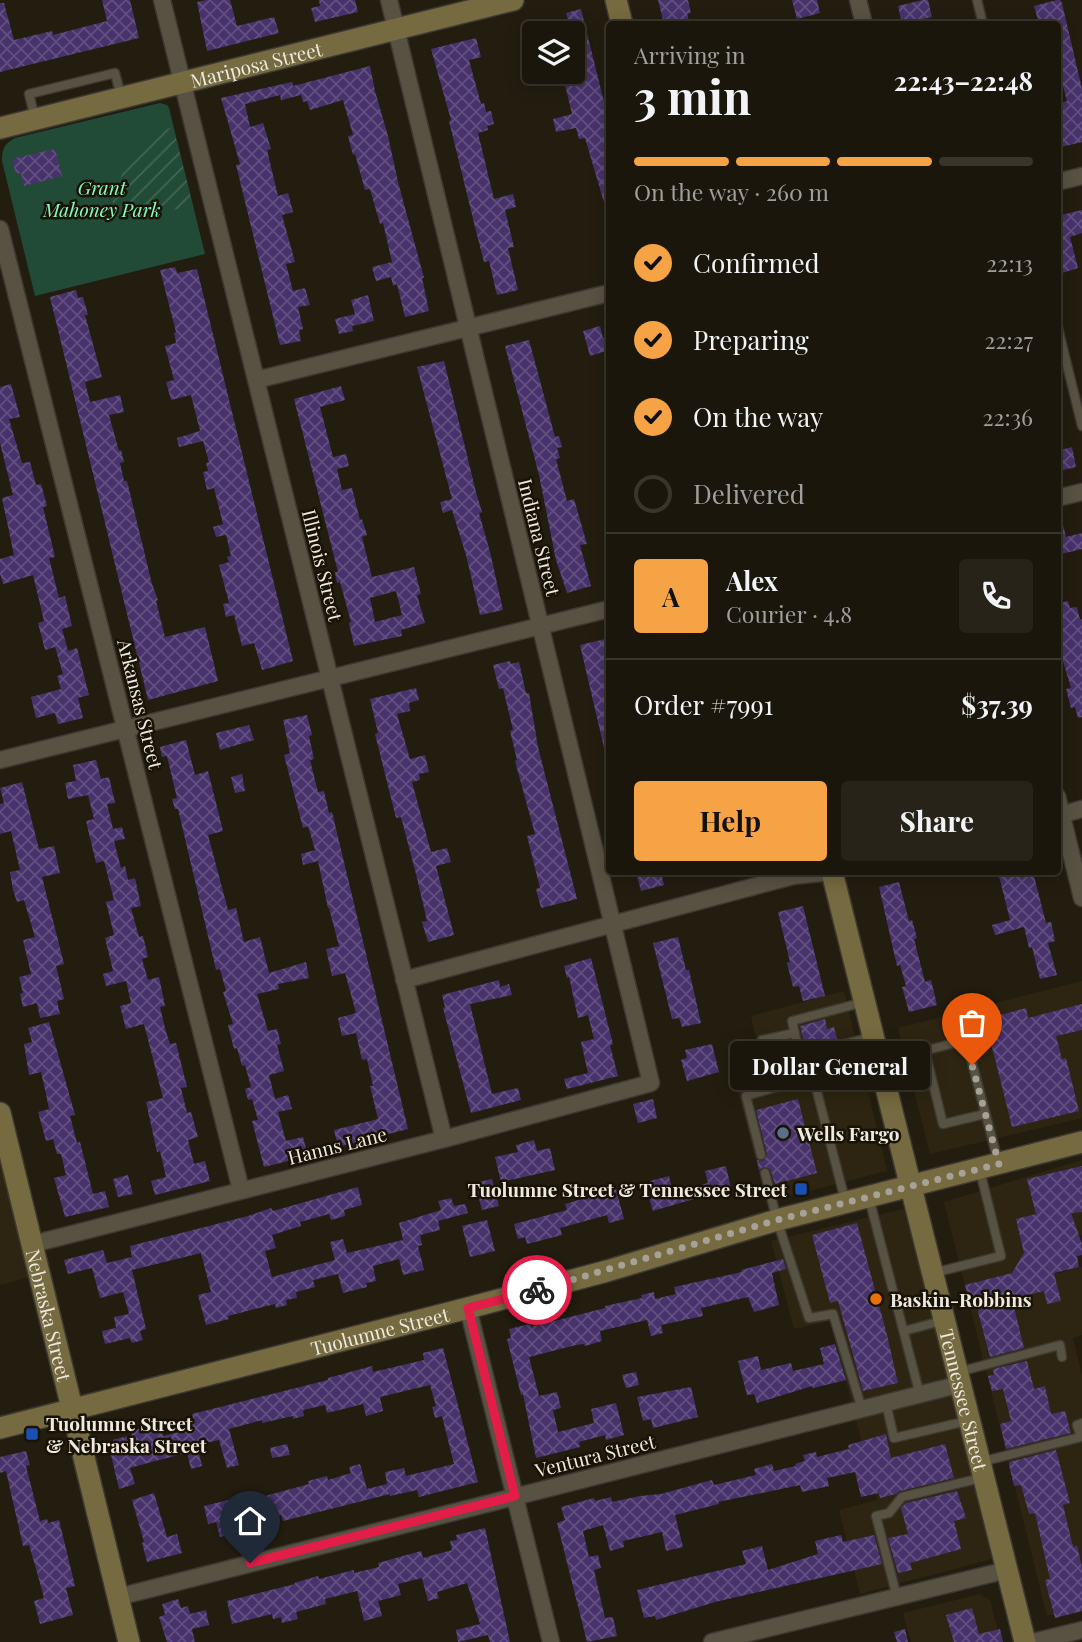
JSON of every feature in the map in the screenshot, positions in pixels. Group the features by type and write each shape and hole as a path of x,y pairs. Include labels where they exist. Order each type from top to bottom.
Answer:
{"main road":[{"name":"Mariposa Street","path":"0,128 513,0"},
{"path":"616,0 621,21"},
{"name":"Tennessee Street","path":"832,875 1025,1642"},
{"name":"Nebraska Street","path":"0,1113 129,1642"},
{"name":"Tuolumne Street","path":"0,1428 468,1308 607,1271 777,1220 1082,1142"}],"street":[{"name":"Illinois Street","path":"162,0 443,1139"},
{"name":"Indiana Street","path":"389,0 651,1083"},
{"path":"858,0 863,21"},
{"path":"1061,181 1082,176"},
{"name":"Arkansas Street","path":"0,229 242,1191"},
{"path":"256,380 606,294"},
{"path":"1061,497 1082,492"},
{"path":"0,760 606,610"},
{"path":"1061,814 1082,809"},
{"path":"1061,822 1082,898"},
{"path":"404,980 802,875"},
{"name":"Hanns Lane","path":"33,1244 651,1083"},
{"path":"468,1308 551,1642"},
{"name":"Ventura Street","path":"118,1597 920,1395 960,1378"},
{"path":"712,1642 1007,1570"},
{"path":"1033,1642 1082,1630"}],"lane":[{"path":"977,0 982,21"},
{"path":"1061,340 1082,426"},
{"path":"865,1002 792,1021 800,1056 877,1050 925,1051 966,1040 985,1114 1001,1256 933,1273"},
{"path":"762,1040 794,1033"},
{"path":"761,1155 746,1096 813,1076 822,1063 877,1050"},
{"path":"925,1051 943,1124 985,1114"},
{"path":"813,1076 846,1203"},
{"path":"765,1173 777,1220 809,1318 833,1314 862,1409"},
{"path":"869,1197 920,1395"},
{"path":"904,1331 945,1320"},
{"path":"960,1378 1060,1345 1062,1357"},
{"path":"886,1403 894,1438 970,1420"},
{"path":"897,1597 876,1516 889,1513 902,1497 1081,1437 1077,1425 1082,1423"}],"shaded area":[{"path":"1082,981 1082,1118 930,1154 898,1028"},
{"path":"844,991 887,1171 767,1202 734,1078 763,1069 751,1016"},
{"path":"1082,1160 1082,1235 1048,1244 1056,1274 1082,1267 1082,1335 1073,1338 1082,1376 1082,1608 1047,1616 944,1202"},
{"path":"0,1162 30,1277 0,1285"},
{"path":"907,1208 992,1559 860,1594 839,1510 877,1500 830,1321 794,1329 771,1241"},
{"path":"980,1594 990,1600 1001,1642 911,1642 903,1613"}],"green space":[{"name":"Grant Mahoney Park","path":"160,103 169,108 205,254 35,296 2,161 4,147 15,138"},
{"path":"173,127 193,206 151,214 115,206 112,201 133,155 149,139"}],"building":[{"path":"102,0 130,0 139,38 0,72 0,3 4,3 14,40 52,31 53,35 107,21"},
{"path":"230,0 237,26 274,17 279,33 207,51 197,2"},
{"path":"319,0 355,0 358,12 315,22 311,8 320,6"},
{"path":"658,0 688,0 691,13 687,14 689,21 663,21"},
{"path":"792,0 817,0 820,13 797,19"},
{"path":"928,0 932,17 901,21 898,6"},
{"path":"1057,0 1062,3 1082,89 1082,142 1061,147 1061,103 1067,101 1061,79 1061,21 1038,21 1034,6"},
{"path":"581,9 584,21 568,21 566,13"},
{"path":"585,25 606,110 606,206 585,138 579,139 576,128 556,132 553,119 572,114 565,84 585,84"},
{"path":"476,38 481,57 469,60 481,104 484,103 486,112 491,111 494,124 487,126 488,130 478,133 494,199 513,194 516,207 505,210 514,247 508,248 518,290 497,295 489,261 484,262 449,121 451,120 431,49"},
{"path":"370,66 424,278 429,311 405,317 397,284 393,286 391,277 376,281 372,267 392,262 383,223 380,224 370,189 365,190 355,154 353,155 348,136 353,135 343,100 310,110 301,95 281,100 280,95 245,104 250,127 263,123 271,149 267,150 278,196 288,193 293,212 282,215 295,262 286,264 293,291 305,288 310,305 298,307 303,329 299,330 301,341 280,345 236,165 240,164 221,98 292,82 293,86"},
{"path":"55,149 62,176 24,186 21,173 16,174 12,159"},
{"path":"1082,210 1082,233 1070,237 1078,268 1061,273 1061,215"},
{"path":"175,267 177,273 197,269 293,661 262,670 254,643 242,646 234,615 226,617 223,604 229,603 219,565 229,562 227,557 231,556 226,535 216,537 213,527 223,524 214,488 207,490 203,472 208,471 206,463 209,462 203,441 179,447 177,438 200,431 191,395 171,400 166,382 174,380 165,346 176,343 176,332 160,270"},
{"path":"76,290 78,298 83,297 88,315 85,315 102,377 85,382 90,402 120,395 124,412 109,415 119,451 121,450 124,462 120,463 124,481 127,481 165,637 205,627 218,681 148,700 50,297"},
{"path":"368,295 374,321 352,326 353,331 339,334 335,319 355,314 351,300"},
{"path":"600,326 603,338 606,338 606,351 590,356 583,331"},
{"path":"529,340 555,437 559,436 562,447 557,448 560,458 556,459 567,501 574,499 587,544 580,545 591,586 567,593 556,560 539,475 505,346"},
{"path":"444,361 482,512 479,513 503,610 480,615 452,510 443,513 440,502 452,499 417,367"},
{"path":"11,384 20,417 9,419 22,463 30,462 36,485 41,484 47,506 43,507 55,557 49,558 59,598 65,596 72,626 62,629 68,651 77,648 89,695 78,698 83,718 58,724 55,713 36,718 31,697 61,689 57,676 63,674 55,647 45,650 38,623 44,621 33,575 3,584 0,574 0,559 14,555 2,498 13,495 0,443 0,387"},
{"path":"341,386 345,400 320,407 333,457 346,454 349,466 337,469 342,490 352,488 360,520 362,519 367,535 362,537 372,577 414,567 421,594 417,595 425,623 401,630 402,636 354,646 349,623 351,622 340,582 337,583 335,572 338,572 294,399","holes":["396,591 402,615 375,622 370,598"]},
{"path":"1072,447 1076,467 1061,471 1061,450"},
{"path":"1061,517 1066,537 1082,533 1082,549 1061,554"},
{"path":"1068,601 1070,608 1077,607 1080,620 1082,619 1082,717 1078,718 1075,707 1071,708 1066,689 1071,688 1061,654 1061,603"},
{"path":"605,639 606,642 606,752 605,752 580,645"},
{"path":"510,661 511,664 519,662 526,693 529,693 538,747 577,899 541,908 536,889 540,888 527,836 535,834 515,761 517,760 510,731 513,730 503,688 499,689 493,665"},
{"path":"416,688 419,700 409,703 410,711 397,714 410,759 425,755 429,772 419,774 420,780 412,782 431,852 447,848 451,862 436,866 454,935 428,942 422,922 427,921 417,878 401,817 396,818 375,734 378,733 370,699"},
{"path":"307,715 314,759 310,760 318,792 324,791 329,813 332,812 408,1129 338,1147 334,1130 378,1119 367,1059 362,1060 356,1033 342,1036 338,1018 356,1013 345,973 332,976 326,949 339,946 318,861 303,865 301,854 315,850 308,826 303,828 284,755 290,753 283,720"},
{"path":"249,725 254,740 220,750 216,733"},
{"path":"186,740 195,775 208,771 223,831 208,835 228,910 236,908 244,942 260,937 269,973 306,962 309,978 278,984 279,989 257,994 268,1031 277,1029 281,1044 277,1045 284,1071 269,1075 275,1099 288,1095 292,1109 278,1112 286,1141 303,1137 308,1156 264,1167 252,1121 258,1120 252,1099 248,1100 245,1089 251,1087 245,1065 242,1066 237,1048 234,1049 228,1025 233,1024 223,992 226,991 220,969 216,970 178,809 175,809 172,799 177,798 167,756 162,757 160,747"},
{"path":"96,760 101,779 109,777 115,803 107,804 113,829 122,827 125,839 114,841 121,868 125,866 128,880 135,878 141,906 131,908 139,937 143,936 148,957 142,959 148,980 159,977 165,1006 160,1007 166,1032 170,1044 176,1043 187,1087 181,1088 187,1113 191,1112 198,1137 188,1140 194,1164 205,1161 210,1181 155,1195 151,1181 166,1177 160,1151 157,1152 146,1102 163,1098 144,1024 126,1029 120,1006 131,1003 126,981 106,986 103,974 113,971 105,938 114,935 106,902 114,900 104,861 96,863 86,821 94,819 88,795 68,799 65,783 76,781 73,765"},
{"path":"242,774 245,791 235,793 231,777"},
{"path":"22,782 39,849 54,846 60,873 42,877 64,964 56,966 64,999 57,1001 60,1014 40,1018 37,1003 23,1007 20,994 23,993 19,977 31,974 23,940 35,937 24,900 17,902 13,890 10,872 20,870 11,831 0,834 0,804 4,803 0,788"},
{"path":"637,875 662,875 664,885 641,891"},
{"path":"999,875 1034,875 1046,923 1051,922 1055,941 1048,943 1057,975 1040,979 1024,927 995,935 992,925 1010,920"},
{"path":"899,882 909,921 912,920 917,938 914,939 925,982 931,980 937,1005 909,1012 902,987 906,986 900,965 897,966 879,887"},
{"path":"803,906 825,996 803,1001 799,986 793,987 778,912"},
{"path":"678,937 686,970 689,970 701,1023 682,1027 679,1018 672,1019 653,943"},
{"path":"591,958 613,1044 610,1045 618,1076 567,1089 564,1079 588,1073 581,1042 594,1039 588,1015 578,1018 564,966"},
{"path":"499,980 500,987 509,984 512,995 470,1004 492,1094 518,1088 521,1100 471,1113 443,1008 442,995"},
{"path":"1082,1004 1082,1030 1056,1036 1062,1059 1066,1058 1079,1111 1012,1127 985,1019 1026,1008 1028,1018"},
{"path":"825,1019 827,1029 834,1027 837,1039 805,1047 800,1026"},
{"path":"49,1022 75,1115 70,1116 77,1143 80,1142 93,1194 105,1191 109,1207 65,1217 54,1178 66,1175 61,1154 57,1154 53,1139 46,1141 38,1112 49,1109 46,1094 41,1072 29,1075 24,1044 32,1042 28,1028"},
{"path":"712,1044 719,1072 687,1081 681,1060 687,1058 685,1050"},
{"path":"653,1099 657,1118 638,1123 633,1104"},
{"name":"Wells Fargo","path":"798,1099 817,1173 775,1184 770,1169 764,1167 759,1170 757,1160 763,1161 767,1154 756,1110"},
{"path":"534,1140 537,1151 550,1148 555,1170 501,1182 495,1157 518,1152 516,1145"},
{"path":"726,1166 731,1188 653,1211 648,1195 653,1194 650,1181 669,1176 673,1192 708,1183 705,1171"},
{"path":"1082,1166 1082,1212 1071,1213 1082,1244 1082,1255 1077,1256 1079,1267 1054,1273 1061,1301 1047,1304 1044,1291 1012,1299 1024,1348 990,1357 977,1308 971,1309 965,1285 1012,1273 1024,1253 1016,1219 1036,1214 1027,1179"},
{"path":"128,1175 133,1194 118,1197 113,1179"},
{"path":"492,1179 499,1206 482,1210 475,1183"},
{"path":"358,1187 362,1205 344,1210 345,1216 331,1220 329,1214 300,1222 301,1226 272,1235 276,1248 265,1251 272,1277 335,1260 330,1242 343,1239 347,1253 403,1240 399,1223 441,1210 438,1201 451,1198 454,1206 465,1204 468,1213 438,1221 440,1230 420,1235 422,1245 418,1246 424,1270 403,1275 399,1259 373,1266 376,1281 366,1283 367,1287 343,1293 338,1274 313,1280 315,1287 296,1292 297,1298 286,1300 287,1305 276,1308 275,1304 228,1316 229,1319 206,1325 198,1295 211,1292 201,1253 132,1270 146,1329 140,1331 143,1340 132,1343 130,1338 105,1344 102,1331 116,1328 114,1317 129,1314 123,1292 100,1298 92,1268 68,1274 64,1260 103,1250 107,1263 132,1257 130,1246"},
{"path":"616,1189 624,1219 609,1223 607,1215 560,1228 562,1235 527,1244 525,1237 518,1239 514,1224 567,1210 565,1204"},
{"path":"487,1220 495,1251 470,1257 462,1226"},
{"path":"857,1223 898,1383 863,1391 838,1301 830,1303 812,1235"},
{"path":"783,1259 786,1269 772,1273 779,1305 754,1312 748,1297 701,1308 703,1316 661,1325 663,1333 651,1336 647,1320 600,1331 602,1341 529,1357 539,1396 557,1392 561,1408 553,1410 558,1432 594,1423 591,1409 616,1403 624,1435 606,1440 605,1435 579,1442 580,1447 536,1458 523,1394 521,1395 507,1339 511,1338 509,1329 530,1324 531,1327 642,1298 641,1295 654,1292 655,1299 676,1294 674,1287 742,1272 741,1270"},
{"path":"835,1344 846,1380 813,1388 812,1386 757,1403 754,1394 747,1395 738,1361 758,1356 761,1370 791,1363 793,1371 824,1364 820,1348"},
{"path":"443,1348 478,1482 419,1497 417,1490 390,1494 283,1521 281,1515 259,1521 261,1526 220,1537 216,1522 208,1524 204,1506 249,1495 250,1500 309,1484 308,1481 327,1476 328,1480 351,1473 349,1467 360,1464 367,1489 387,1484 385,1472 404,1468 406,1476 454,1464 442,1416 435,1418 432,1407 436,1406 430,1385 380,1397 383,1411 366,1416 363,1404 327,1413 325,1405 303,1410 304,1416 293,1419 293,1416 262,1423 262,1420 229,1429 239,1465 227,1468 219,1440 197,1445 202,1466 191,1469 187,1453 155,1461 130,1468 135,1484 119,1489 111,1455 117,1454 113,1440 132,1435 131,1431 142,1428 143,1432 161,1428 163,1436 188,1430 186,1424 194,1422 192,1414 328,1380 372,1366 373,1372 424,1360 423,1353"},
{"path":"1027,1361 1034,1389 1045,1386 1051,1414 1065,1411 1071,1433 1006,1449 1000,1424 1011,1421 1003,1389 992,1391 988,1376 994,1375 993,1369"},
{"path":"636,1372 639,1385 626,1388 622,1375"},
{"path":"691,1387 698,1417 653,1428 651,1419 643,1421 637,1397"},
{"path":"886,1434 891,1458 945,1444 954,1478 880,1498 879,1493 861,1497 855,1472 827,1478 829,1486 802,1492 800,1485 718,1502 719,1504 675,1515 683,1547 666,1551 662,1532 623,1541 624,1547 610,1551 603,1525 583,1531 589,1557 598,1555 601,1568 594,1570 605,1618 613,1617 617,1636 587,1642 557,1523 565,1520 561,1507 594,1498 595,1501 611,1497 612,1502 661,1494 712,1480 714,1485 756,1475 754,1469 772,1464 774,1471 796,1466 795,1464 805,1461 803,1455 816,1452 817,1457 849,1449 848,1445"},
{"path":"287,1444 290,1455 272,1458 270,1448"},
{"path":"1056,1450 1070,1503 1063,1505 1073,1547 1077,1546 1082,1567 1082,1611 1055,1618 1045,1580 1050,1579 1035,1513 1029,1514 1021,1485 1014,1486 1009,1462"},
{"path":"26,1451 30,1465 26,1466 40,1521 47,1519 48,1523 59,1520 75,1586 66,1588 73,1615 40,1624 34,1601 44,1598 29,1545 23,1546 6,1471 0,1473 0,1457"},
{"path":"957,1491 966,1518 954,1521 961,1549 910,1563 912,1570 898,1573 888,1538 908,1534 901,1508 906,1503"},
{"path":"154,1493 167,1537 177,1534 182,1553 147,1562 132,1500"},
{"path":"485,1528 510,1642 490,1642 488,1635 458,1642 456,1630 480,1624 467,1583 437,1592 439,1598 428,1601 422,1578 398,1584 401,1595 378,1601 382,1616 364,1621 357,1591 325,1599 326,1604 296,1612 298,1619 282,1623 281,1617 273,1619 272,1614 232,1624 227,1601 318,1576 319,1579 379,1567 378,1563 421,1551 423,1558 452,1550 450,1541 457,1540 456,1535"},
{"path":"841,1535 843,1542 874,1535 882,1564 715,1602 656,1620 655,1616 644,1618 637,1590 746,1564 742,1551 762,1546 768,1570 818,1554 815,1541"},
{"path":"178,1599 181,1608 188,1606 190,1614 206,1610 209,1625 192,1629 195,1642 167,1642 159,1617 165,1615 162,1604"},
{"path":"972,1608 979,1634 1000,1629 1003,1642 954,1642 946,1615"},
{"path":"905,1629 908,1642 897,1642 894,1632"}],"way so far":[{"path":"537,1290 777,1220 999,1164 972,1065"}],"place":[{"name":"Dollar General","path":"972,1065"},
{"name":"Wells Fargo","path":"783,1133"},
{"name":"Tuolumne Street & Tennessee Street","path":"801,1189"},
{"name":"Baskin-Robbins","path":"876,1299"},
{"name":"Tuolumne Street & Nebraska Street","path":"32,1434"}],"route":[{"path":"250,1563 515,1496 468,1308 537,1290"}]}
